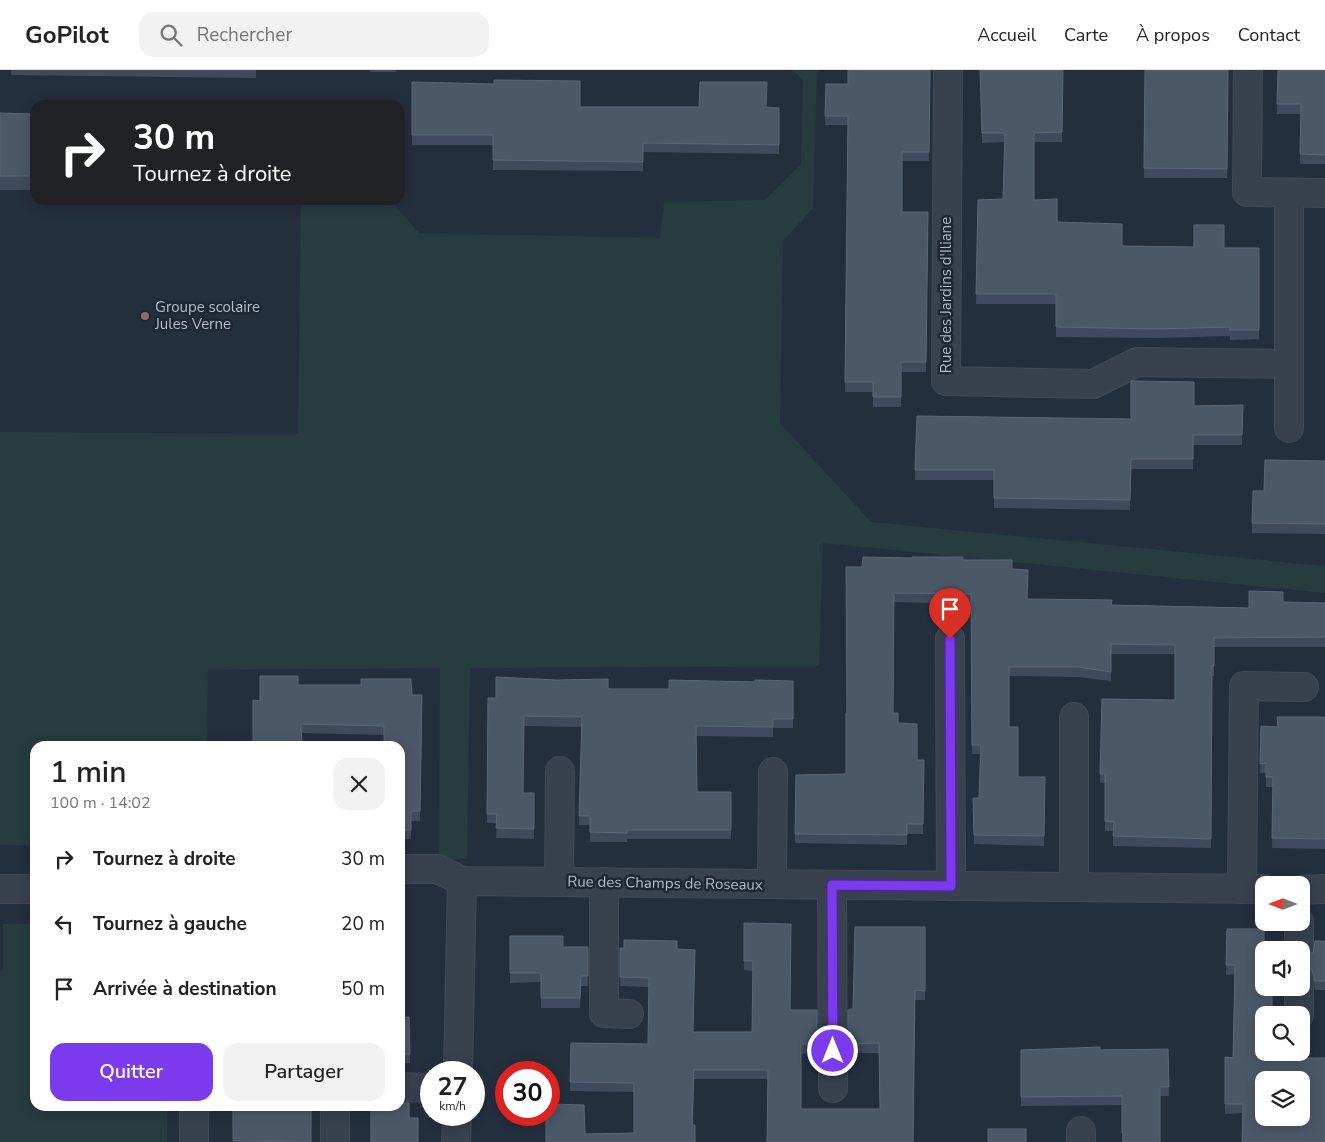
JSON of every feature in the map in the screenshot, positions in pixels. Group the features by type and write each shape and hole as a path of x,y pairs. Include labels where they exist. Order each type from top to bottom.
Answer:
{"street":[{"name":"Rue des Jardins d'Iliane","path":"948,70 946,381 1093,384 1137,362 1289,364"},
{"path":"1248,70 1247,192 1325,193"},
{"path":"1289,428 1290,193"},
{"path":"950,639 951,886"},
{"name":"Rue des Champs de Roseaux","path":"405,870 438,869 462,881 1253,889 1244,686 1304,686"},
{"path":"1074,717 1074,887"},
{"name":"Rue des Champs de Roseaux","path":"559,882 560,771"},
{"name":"Rue des Champs de Roseaux","path":"772,884 773,772"},
{"path":"458,1061 462,881"},
{"path":"604,882 604,1013 629,1014"},
{"path":"832,885 833,1088"},
{"path":"0,889 30,889"},
{"path":"1310,890 1325,889"},
{"path":"405,1087 420,1088"},
{"path":"194,1111 194,1142"},
{"path":"334,1111 335,1142"},
{"path":"456,1142 457,1126"}],"green space":[{"path":"793,70 817,70 813,208 783,241 780,423 871,522 1325,566 1325,593 823,543 819,666 470,668 467,859 439,860 440,668 208,670 207,741 30,741 30,846 0,845 0,432 298,434 301,205 394,205 419,233 660,238 664,202 765,200 801,164 803,80"},
{"path":"3,924 30,924 30,1111 167,1111 167,1142 0,1142 0,971 3,970"}],"building":[{"path":"848,70 930,70 929,152 902,152 902,212 928,212 926,362 901,362 901,397 873,397 873,382 845,382 848,116 825,116 826,84 848,84"},
{"path":"980,70 1063,70 1062,132 1034,133 1034,200 1057,199 1057,222 1122,224 1122,246 1194,247 1194,225 1224,225 1224,248 1259,248 1259,330 1230,330 1230,327 1157,329 1056,327 1056,294 976,294 978,200 1003,199 1005,133 982,133"},
{"path":"1145,70 1228,70 1227,169 1144,168"},
{"path":"1278,70 1325,70 1325,155 1300,154 1301,104 1277,104"},
{"path":"494,80 580,81 580,107 699,107 700,82 767,82 766,107 779,108 779,145 643,143 643,162 493,160 493,135 412,135 412,82 494,84"},
{"path":"0,113 30,114 30,176 0,176"},
{"path":"1131,381 1194,382 1194,406 1243,405 1242,435 1193,435 1193,459 1131,459 1130,500 994,498 994,470 915,470 917,416 1131,419"},
{"path":"1265,460 1325,461 1325,524 1252,523 1253,491 1264,491"},
{"path":"863,557 963,557 963,560 1012,560 1012,569 1028,570 1027,599 1112,600 1111,605 1249,608 1249,591 1283,592 1283,602 1325,603 1325,637 1214,638 1214,666 1212,666 1211,839 1113,836 1114,822 1105,821 1105,774 1100,774 1102,699 1175,700 1175,645 1111,644 1111,672 1078,667 1009,667 1009,727 1018,727 1018,777 1045,777 1044,836 974,835 973,798 979,798 981,745 972,745 971,594 894,593 893,713 898,713 898,723 917,724 917,760 924,760 923,824 907,824 907,835 795,834 796,775 846,774 846,567 862,567"},
{"path":"260,676 298,676 298,685 361,685 361,679 411,679 412,695 422,695 420,811 411,811 411,830 405,830 405,741 384,741 384,726 301,724 302,741 253,741 253,700 260,701"},
{"path":"496,677 557,680 608,679 608,689 669,689 669,680 793,681 793,719 773,719 773,727 696,726 697,792 731,792 731,830 627,830 627,833 590,832 590,816 579,816 582,717 524,716 523,793 534,793 534,829 496,828 497,814 487,814 488,698 496,698"},
{"path":"1277,717 1325,717 1325,839 1272,838 1273,777 1266,777 1266,763 1260,764 1261,726 1278,727"},
{"path":"744,923 791,924 790,1010 817,1010 817,1044 801,1044 801,1109 880,1109 879,1043 848,1044 848,1010 853,1009 855,927 925,927 925,991 915,990 913,1142 767,1142 768,1070 694,1070 692,1125 695,1125 695,1142 546,1142 546,1126 560,1126 560,1104 584,1105 585,1134 634,1133 634,1083 570,1082 571,1043 648,1044 649,978 620,977 620,948 624,948 624,940 677,941 677,949 695,950 693,1032 752,1032 753,961 744,961"},
{"path":"1227,929 1255,929 1255,931 1264,931 1264,941 1255,941 1255,996 1272,996 1272,1006 1255,1006 1255,1061 1310,1061 1310,1058 1325,1058 1325,1142 1242,1142 1243,1104 1225,1104 1225,1057 1233,1058 1235,965 1226,965"},
{"path":"510,936 563,936 563,947 588,947 588,976 581,976 580,998 541,998 541,973 510,973"},
{"path":"1315,941 1325,941 1325,981 1315,981 1310,968 1310,953 1313,953"},
{"path":"405,1017 409,1017 410,1054 405,1054"},
{"path":"1100,1047 1100,1050 1168,1049 1169,1087 1160,1087 1160,1142 1123,1142 1122,1096 1021,1097 1021,1050"},
{"path":"405,1103 409,1103 409,1118 418,1118 418,1142 371,1142 371,1111 405,1111"},
{"path":"233,1111 311,1111 311,1142 233,1141"},
{"path":"988,1129 1026,1129 1026,1142 988,1142"}],"place":[{"name":"Groupe scolaire Jules Verne","path":"145,316"}],"route":[{"path":"833,1051 832,885 951,886 950,639"}]}
